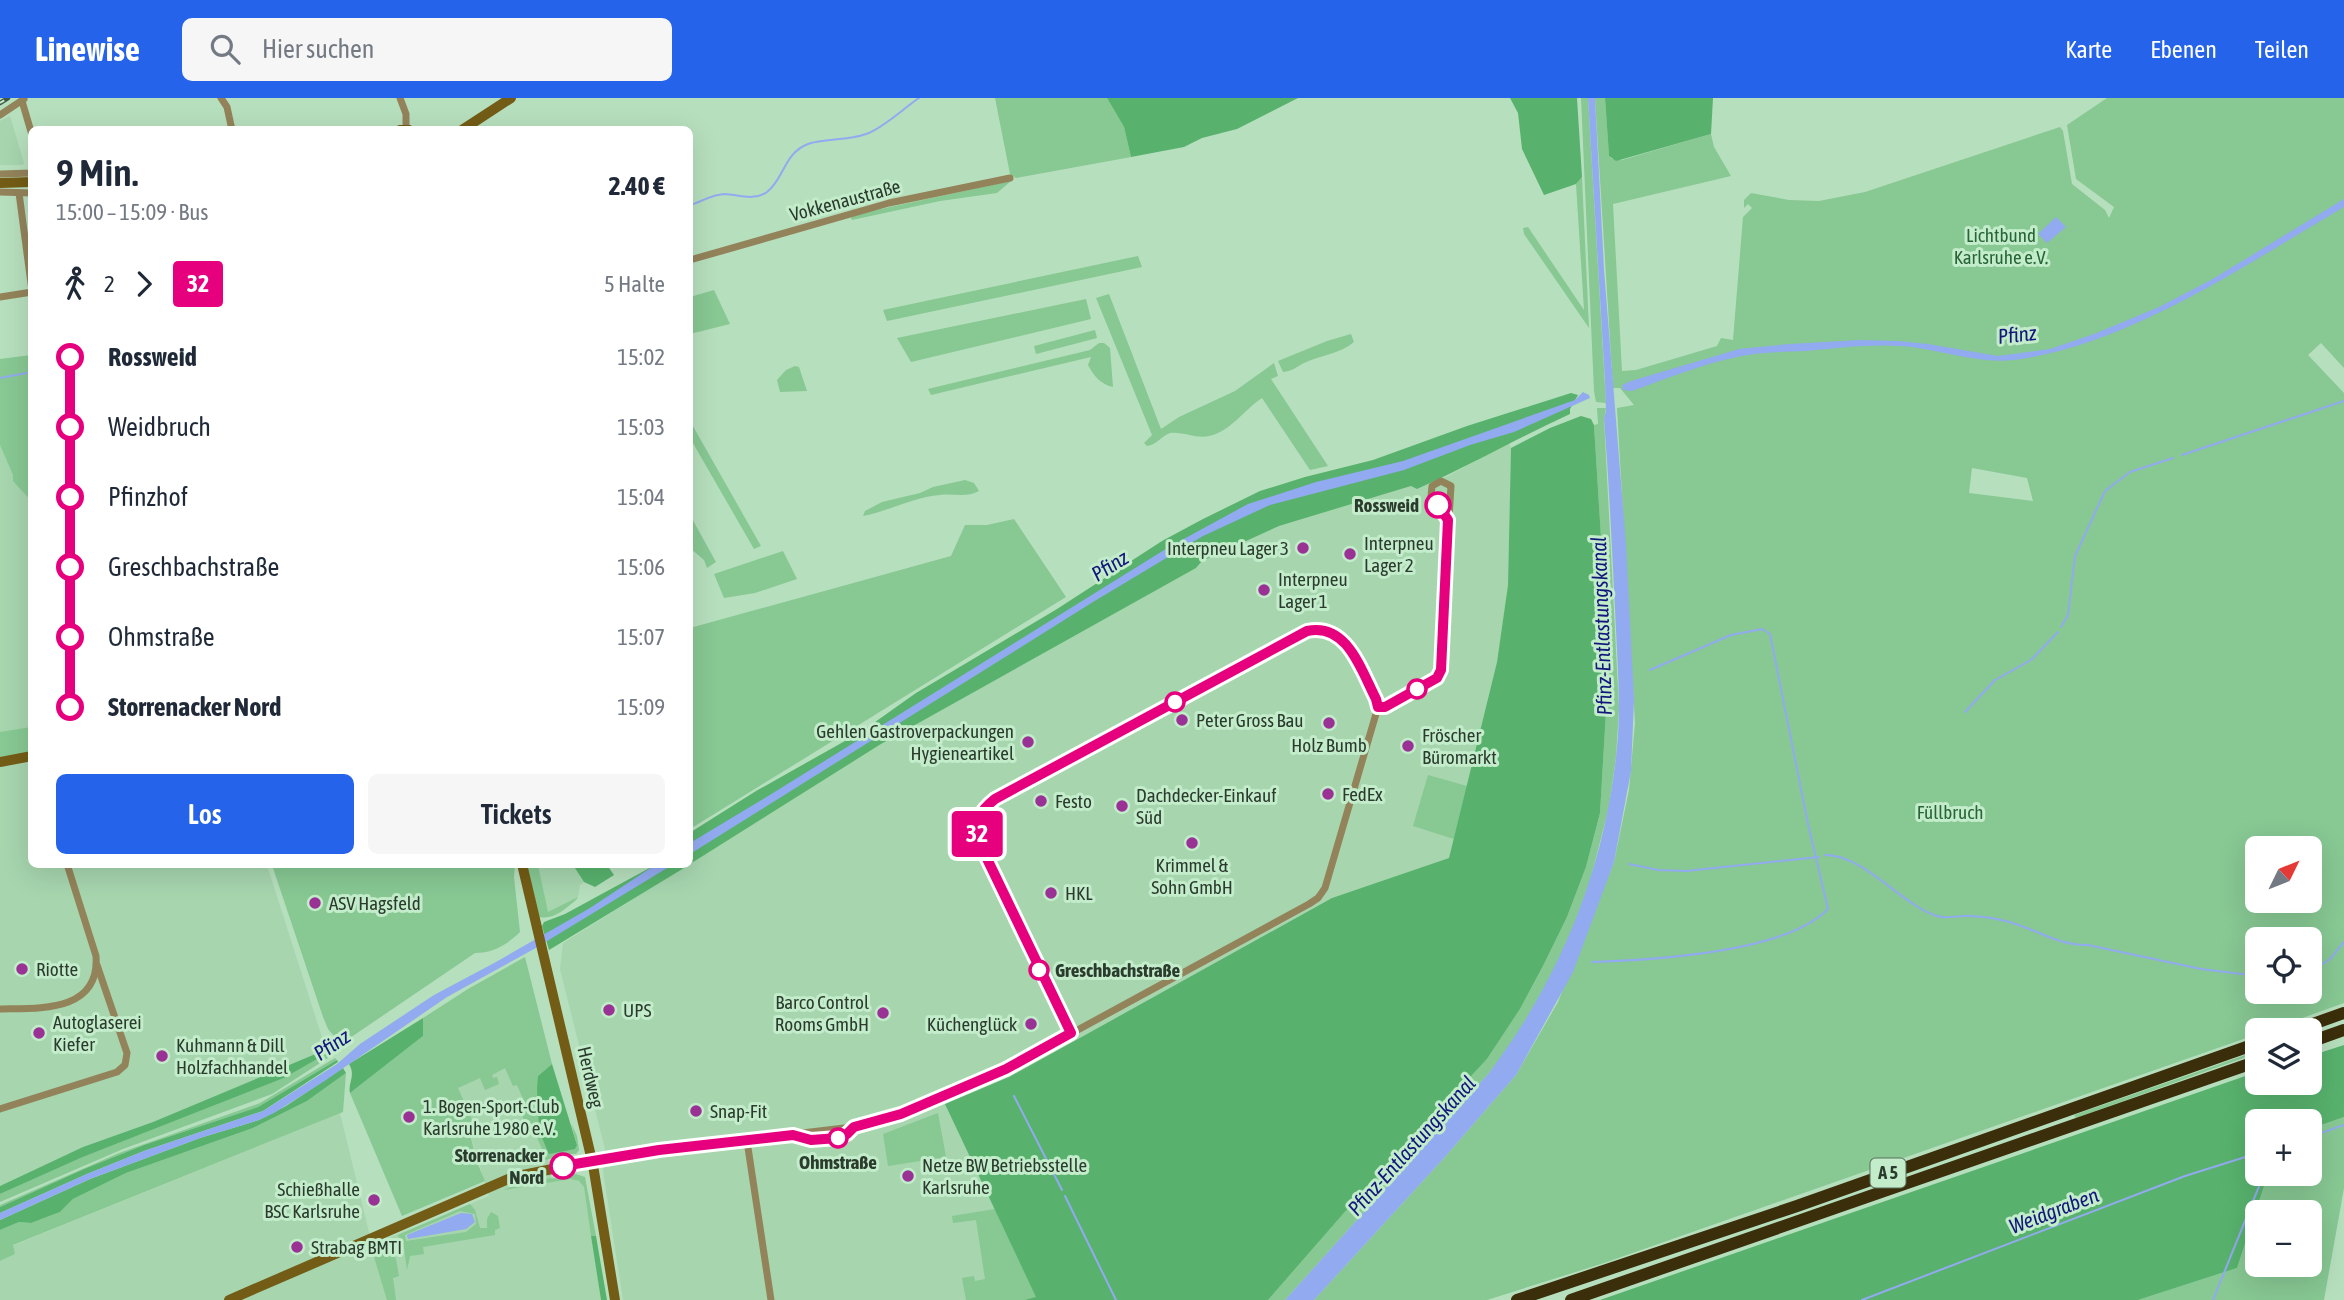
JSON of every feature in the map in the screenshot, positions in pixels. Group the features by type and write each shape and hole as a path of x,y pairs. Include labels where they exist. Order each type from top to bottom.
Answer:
{"highway":[{"path":"2322,1021 2344,1013"},
{"path":"2322,1038 2344,1030"},
{"name":"A 5","path":"1517,1300 1797,1206 2245,1048"},
{"name":"A 5","path":"1570,1300 2245,1066"}],"main road":[{"path":"467,126 511,98"},
{"path":"0,183 28,176"},
{"path":"0,762 28,757"},
{"name":"Herdweg","path":"524,868 592,1161 615,1300"},
{"path":"229,1300 513,1177 592,1161"}],"street":[{"path":"221,98 227,107 231,126"},
{"path":"400,98 408,126"},
{"path":"0,115 24,99 30,126"},
{"path":"0,174 28,176"},
{"name":"Vokkenaustraße","path":"693,259 879,205 1010,178"},
{"path":"0,192 28,192"},
{"path":"19,192 28,261"},
{"path":"0,297 28,292"},
{"path":"1378,707 1385,707 1440,675 1451,486 1441,481 1432,486 1431,496 1448,520"},
{"path":"592,1161 882,1121 1006,1069 1318,898 1325,888 1378,707 1341,638 1325,630 1307,631 995,799 982,810 976,822 978,840 1071,1033"},
{"path":"0,1109 117,1072 125,1065 127,1053 68,868"},
{"path":"0,1009 68,1004 86,989 97,965"},
{"path":"747,1141 771,1300"}],"shaded area":[{"path":"10,116 23,165 0,165 0,121"},
{"path":"1509,443 1508,585 1497,662 1449,858 1332,898 1037,1297 1024,1300 623,1300 603,1171 605,1149 560,969 563,943 683,868 693,868 693,862 881,744 1196,568 1202,561 1279,526 1411,486 1417,489 1448,476"},
{"path":"0,445 13,481 28,498 28,868 268,868 326,1050 153,1122 83,1147 0,1186"},
{"path":"539,868 575,868 584,882 580,885 578,897 548,913"},
{"path":"506,1057 547,1153 552,1182 572,1179 579,1181 584,1187 601,1300 0,1300 0,1261 15,1254 12,1246 340,1113 372,1245 489,1196 471,1137 442,1091"}],"green space":[{"path":"995,98 1107,98 1124,127 1131,157 1016,178 1010,174"},
{"path":"1107,98 1298,98 1237,129 1202,138 1184,147 1131,157 1124,127"},
{"path":"1510,98 1577,98 1582,177 1576,184 1544,195 1522,149 1518,113"},
{"path":"1581,98 1588,98 1606,403 1596,402 1594,391"},
{"name":"Füllbruch","path":"1595,98 1605,98 1609,156 1612,159 1622,160 1711,134 1714,147 1731,176 1613,204 1622,371 1636,370 1717,346 1721,338 1733,340 1743,217 1752,208 1748,204 1744,208 1744,200 1751,193 1789,200 1819,201 1865,192 2060,127 2063,131 2072,184 2105,210 2109,218 2114,207 2076,179 2067,125 2107,98 2344,98 2344,368 2321,343 2308,355 2344,393 2344,1003 2302,1018 2245,1018 2245,1038 1604,1263 1487,1300 1314,1300 1516,1075 1558,1002 1614,862 1629,790 1635,723 1617,408 1634,405 1620,388 1613,388","holes":["1972,468 2027,478 2033,501 1969,493"]},
{"path":"1605,98 1713,98 1711,134 1616,161 1609,156"},
{"path":"1582,177 1589,328 1524,234 1523,228 1528,227 1584,310 1576,184"},
{"path":"1011,181 997,193 940,201 852,220 851,218 853,215"},
{"path":"1138,256 1142,267 887,321 883,310"},
{"path":"714,290 730,324 693,333 693,296"},
{"path":"1109,294 1161,429 1179,417 1235,391 1274,363 1278,376 1271,379 1328,466 1310,470 1262,398 1231,425 1217,433 1204,437 1170,433 1147,446 1144,443 1152,435 1096,298"},
{"path":"1086,299 1091,319 911,362 897,338"},
{"path":"1095,330 1097,338 1036,354 1034,346"},
{"path":"1351,334 1354,342 1349,346 1283,372 1278,361"},
{"path":"1099,343 1110,348 1113,387 1101,382 1093,373 1088,365 1091,357 931,395 928,389 1090,350"},
{"path":"28,356 28,498 13,481 0,445 0,359"},
{"path":"799,367 807,391 780,392 777,380 786,370"},
{"path":"1571,393 1578,395 1570,414 1417,489 1411,486 1279,526 1202,561 1196,568 881,744 693,862 693,831 756,791 861,732 916,693 1057,609 1162,541 1260,491 1373,460"},
{"path":"1597,408 1606,408 1604,419 1619,708 1609,807 1590,881 1572,931 1549,980 1511,1045 1489,1073 1285,1300 1268,1300 1357,1198 1487,1059 1520,1009 1544,964 1567,917 1586,867 1600,813 1607,694 1606,618 1594,425 1598,424"},
{"path":"1581,416 1591,419 1594,425 1606,618 1607,694 1600,813 1586,867 1567,917 1520,1009 1487,1059 1357,1198 1268,1300 1024,1300 1036,1297 945,1104 1009,1077 1332,898 1449,858 1497,662 1508,585 1511,448"},
{"path":"693,426 761,546 754,549 693,443"},
{"path":"965,480 974,483 979,491 965,495 930,496 863,516 865,511 882,502"},
{"path":"1014,519 1066,597 693,827 693,627 951,556 965,525 987,525"},
{"path":"693,520 716,562 707,568 704,560 693,551"},
{"path":"783,551 797,579 755,593 724,598 714,574"},
{"path":"28,727 28,754 0,759 0,732"},
{"path":"1428,775 1467,786 1454,839 1413,826"},
{"path":"273,868 515,868 520,932 510,940 500,947 475,953 341,1044 328,1029"},
{"path":"528,868 539,868 548,912 578,897 554,915 539,917"},
{"path":"575,868 609,868 614,875 595,887 584,882"},
{"path":"649,868 684,868 549,950 542,926 544,922 565,914"},
{"path":"525,957 552,1064 538,1076 539,1131 577,1145 571,1123 579,1150 576,1154 563,1154 524,1165 524,1160 543,1151 529,1120 524,1122 522,1112 527,1108 517,1085 513,1086 505,1068 492,1075 493,1078 497,1077 499,1084 485,1090 480,1078 458,1088 477,1131 470,1134 485,1181 402,1216 350,1093 423,1036 423,1018"},
{"path":"423,1018 423,1036 350,1093 352,1072 349,1064"},
{"path":"322,1039 329,1051 284,1078 83,1157 0,1194 0,1186 83,1147 153,1122 325,1050"},
{"path":"2344,1045 2344,1117 2322,1125 2322,1109 2245,1109 2245,1186 2264,1186 2259,1200 2245,1200 2245,1244 2237,1268 2138,1300 1600,1300 2245,1076 2245,1095 2322,1095 2322,1052"},
{"path":"329,1051 331,1056 272,1094 123,1149 0,1202 0,1194 83,1157 284,1078"},
{"path":"2245,1055 2076,1118 2074,1115"},
{"path":"335,1058 337,1060 258,1107 144,1145 0,1207 119,1153 260,1103"},
{"path":"337,1060 338,1062 263,1111 144,1151 0,1213 0,1207 84,1169 144,1145 258,1107"},
{"path":"552,1064 577,1145 575,1149 549,1154 539,1131 537,1088 538,1076"},
{"path":"343,1068 346,1073 307,1101 253,1128 126,1173 73,1199 60,1212 31,1223 19,1222 0,1230 0,1220 90,1179 200,1138 259,1120 286,1106"},
{"path":"346,1073 343,1112 13,1245 15,1254 0,1261 0,1230 19,1222 31,1223 60,1212 73,1199 126,1173 253,1128 307,1101"},
{"path":"938,1113 946,1157 888,1166 883,1134"},
{"path":"2344,1117 2344,1188 2324,1300 2138,1300 2237,1268 2245,1244 2245,1277 2322,1277 2322,1200 2259,1200 2264,1186 2322,1186 2322,1125"},
{"path":"576,1174 585,1177 596,1236 591,1236 584,1187 579,1181 571,1179 504,1190 528,1179 562,1178"},
{"path":"470,1204 475,1210 480,1228 487,1228 487,1219 491,1212 498,1216 500,1228 495,1230 495,1235 423,1247 424,1254 410,1256 407,1270 404,1248 398,1235","holes":["460,1211 475,1214 476,1224 466,1232 406,1241 405,1235"]},
{"path":"995,1209 1037,1297 1024,1300 966,1300 962,1278 974,1276 975,1281 985,1279 976,1220 953,1223 952,1216"},
{"path":"591,1236 596,1236 607,1300 601,1300"},
{"path":"387,1240 396,1259 399,1276 393,1278 396,1300 387,1300 371,1247"}],"water":[{"path":"1588,98 1595,98 1604,270 1626,545 1634,700 1631,771 1614,862 1573,972 1516,1075 1314,1300 1285,1300 1489,1073 1514,1037 1557,963 1589,883 1601,842 1616,757 1619,702 1604,418 1605,381"},
{"path":"2344,199 2344,207 2229,276 2147,318 2063,350 2006,361 1889,346 1762,353 1724,360 1632,391 1623,390 1622,385 1631,381 1739,349 1789,344 1898,341 1998,356 2050,349 2159,307 2211,280"},
{"path":"2056,217 2066,227 2047,243 2038,234"},
{"path":"1583,392 1590,398 1514,432 1404,470 1270,505 1203,536 693,852 693,841 1169,547 1248,504 1316,482 1403,461 1575,400"},
{"path":"650,868 667,868 534,949 447,997 274,1113 90,1179 0,1220 0,1213 87,1174 144,1151 263,1111 337,1064 360,1044 434,995 590,908"},
{"path":"461,1213 472,1214 475,1222 466,1229 408,1239 407,1235"}],"waterway":[{"path":"693,204 721,194 752,197 762,195 773,187 789,160 800,148 814,142 851,138 872,131 919,98"},
{"path":"0,378 28,373"},
{"path":"2182,455 2344,401"},
{"path":"2061,627 2068,615 2075,556 2105,491 2130,472 2173,458"},
{"path":"1592,962 1682,956 1750,945 1808,924 1828,909 1770,634 1762,629 1731,635 1650,670"},
{"path":"1965,712 1995,680 2031,660 2058,632"},
{"path":"1825,855 1854,863 1910,902 1937,916 1996,919 2065,942 2201,969 2245,974"},
{"path":"1629,864 1658,870 1686,871 1819,857"},
{"path":"2322,965 2344,942"},
{"name":"Weidgraben","path":"1014,1096 1062,1190"},
{"name":"Weidgraben","path":"2322,1133 2344,1125"},
{"name":"Weidgraben","path":"1862,1300 2185,1176 2245,1157"},
{"path":"2213,1300 2259,1186"},
{"name":"Weidgraben","path":"1065,1196 1116,1300"}],"railway":[{"path":"0,103 8,98"}],"bus line":[{"name":"32","path":"563,1166 659,1150 793,1135 811,1140 838,1138 854,1127 901,1114 1006,1069 1071,1033 978,840 976,822 982,810 995,799 1307,631 1325,630 1341,638 1348,646 1378,707 1385,707 1437,678 1441,670 1448,520 1438,505"}],"place":[{"name":"Rossweid","path":"1438,505"},
{"name":"Interpneu Lager 3","path":"1303,548"},
{"name":"Interpneu Lager 2","path":"1350,554"},
{"name":"Interpneu Lager 1","path":"1264,590"},
{"name":"Peter Gross Bau","path":"1182,720"},
{"name":"Holz Bumb","path":"1329,723"},
{"name":"Gehlen Gastroverpackungen Hygieneartikel","path":"1028,742"},
{"name":"Fröscher Büromarkt","path":"1408,746"},
{"name":"FedEx","path":"1328,794"},
{"name":"Festo","path":"1041,801"},
{"name":"Dachdecker-Einkauf Süd","path":"1122,806"},
{"name":"Krimmel & Sohn GmbH","path":"1192,843"},
{"name":"HKL","path":"1051,893"},
{"name":"ASV Hagsfeld","path":"315,903"},
{"name":"Riotte","path":"22,969"},
{"name":"Greschbachstraße","path":"1039,970"},
{"name":"UPS","path":"609,1010"},
{"name":"Barco Control Rooms GmbH","path":"883,1013"},
{"name":"Küchenglück","path":"1031,1024"},
{"name":"Autoglaserei Kiefer","path":"39,1033"},
{"name":"Kuhmann & Dill Holzfachhandel","path":"162,1056"},
{"name":"Snap-Fit","path":"696,1111"},
{"name":"1. Bogen-Sport-Club Karlsruhe 1980 e.V.","path":"409,1117"},
{"name":"Ohmstraße","path":"838,1138"},
{"name":"Storrenacker Nord","path":"563,1166"},
{"name":"Netze BW Betriebsstelle Karlsruhe","path":"908,1176"},
{"name":"Schießhalle BSC Karlsruhe","path":"374,1200"},
{"name":"Strabag BMTI","path":"297,1247"}],"park label":[{"name":"Lichtbund Karlsruhe e.V.","path":"2001,246"}],"water label":[{"name":"Pfinz","path":"2017,335"},
{"name":"Pfinz","path":"1110,566"},
{"name":"Pfinz-Entlastungskanal","path":"1602,626"},
{"name":"Pfinz","path":"332,1045"},
{"name":"Pfinz-Entlastungskanal","path":"1412,1146"}]}
